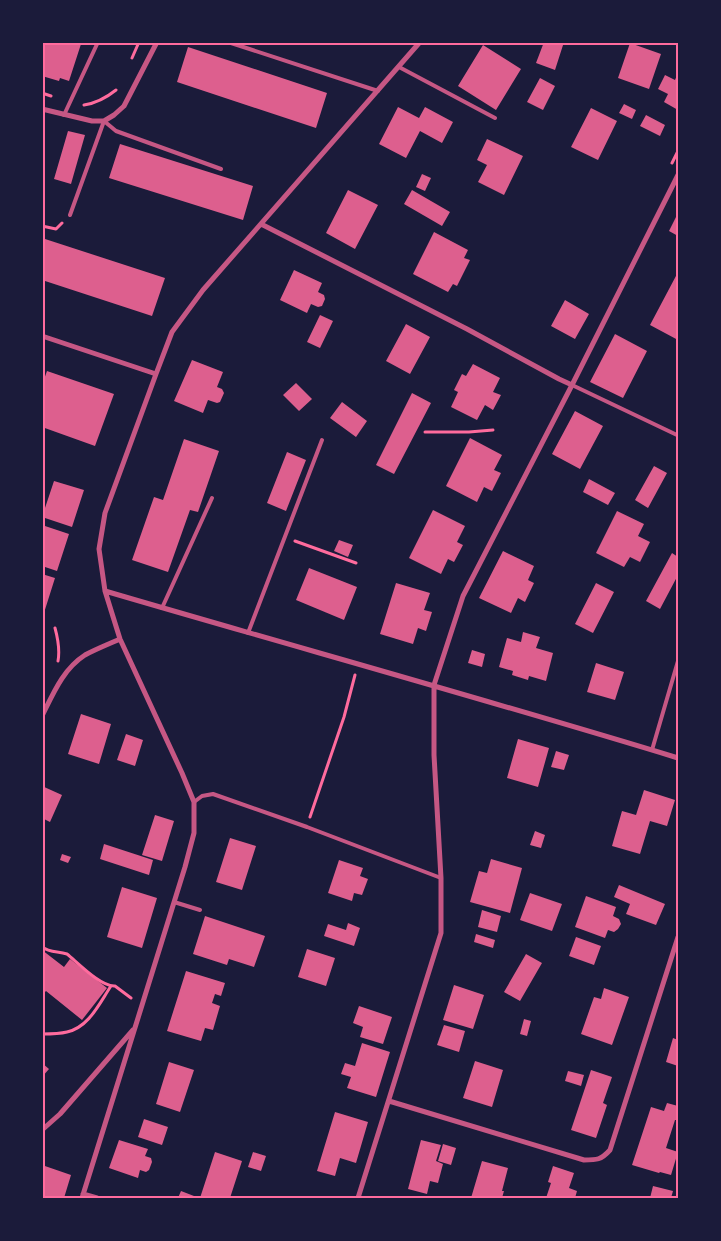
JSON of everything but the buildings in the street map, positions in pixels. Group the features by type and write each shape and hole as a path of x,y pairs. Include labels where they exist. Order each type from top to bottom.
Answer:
{"street":[{"path":"42,109 92,121 104,121 124,106 157,42"},
{"path":"97,1198 83,1196 194,833 194,802 120,638 105,591 99,549 105,513 172,332 203,290 420,42"},
{"path":"358,1198 441,933 441,878 434,755 434,686 463,596 678,175"},
{"path":"260,224 467,329 572,385"},
{"path":"42,336 156,374"},
{"path":"105,591 678,758"},
{"path":"42,716 59,682 69,668 84,656 120,638"},
{"path":"389,1101 584,1160 594,1160 603,1157 610,1150 678,937"},
{"path":"42,1130 60,1114 135,1028"}],"lane":[{"path":"64,115 98,42"},
{"path":"228,42 378,91"},
{"path":"399,67 495,118"},
{"path":"70,215 104,121 116,131 221,169"},
{"path":"572,385 677,435"},
{"path":"248,633 322,440"},
{"path":"162,608 212,498"},
{"path":"652,750 678,661"},
{"path":"194,802 202,796 212,794 307,827 441,878"},
{"path":"174,902 200,910"}],"path":[{"path":"132,58 139,42"},
{"path":"42,93 85,105 106,98 116,90 120,82"},
{"path":"42,226 56,228 70,215"},
{"path":"425,432 493,430"},
{"path":"285,537 356,563"},
{"path":"55,628 58,639 59,656 57,668 59,682"},
{"path":"307,827 344,717 353,682"},
{"path":"42,947 51,952 67,954 100,981 114,986 129,996"},
{"path":"42,1034 69,1031 81,1026 88,1021 111,986"}]}
